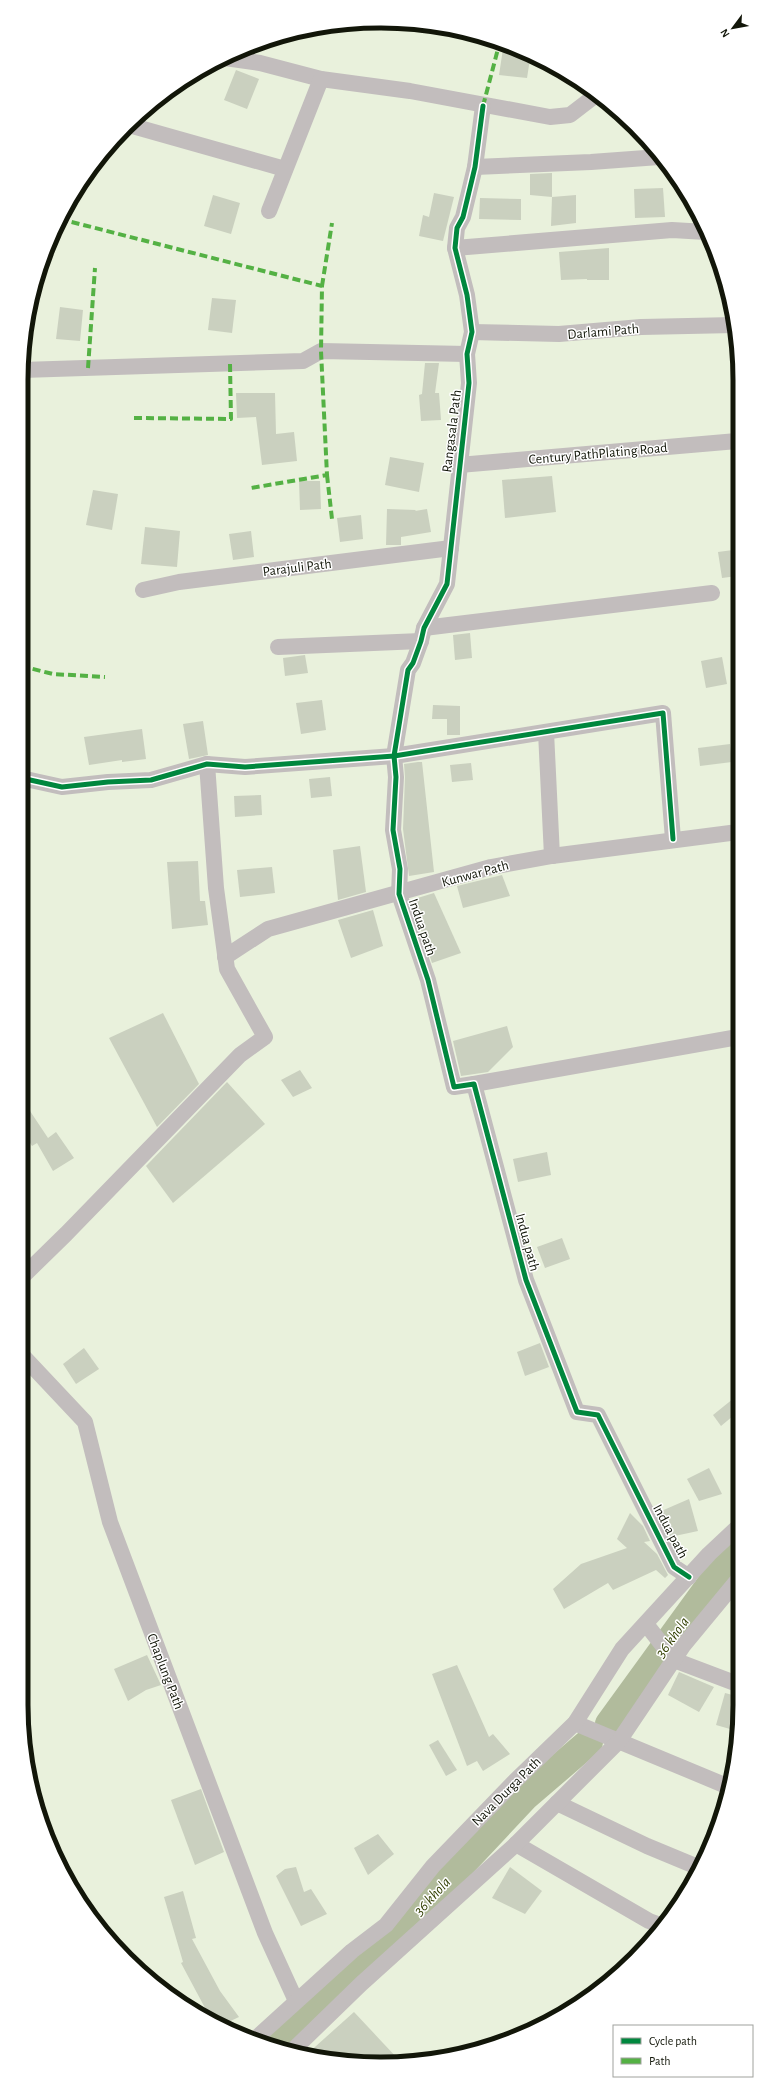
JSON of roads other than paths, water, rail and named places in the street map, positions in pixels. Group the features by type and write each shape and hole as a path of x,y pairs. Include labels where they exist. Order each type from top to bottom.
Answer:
{"street":[{"path":"236,60 260,63 321,79 410,91 484,106 550,117 570,115 592,98"},
{"path":"269,211 321,79"},
{"name":"Rangasala Path","path":"399,894 400,869 393,830 396,777 394,756 408,670 413,663 422,634 447,584 469,383 467,354 472,332 467,295 455,248 456,228 463,217 475,167 484,106"},
{"path":"135,127 285,169"},
{"path":"475,167 591,162 653,157"},
{"path":"455,248 672,230 700,232"},
{"name":"Darlami Path","path":"472,332 559,334 641,327 728,325"},
{"path":"28,370 303,361 321,350 467,354"},
{"name":"Century PathPlating Road","path":"459,465 733,441"},
{"name":"Parajuli Path","path":"143,590 179,582 451,548"},
{"path":"278,646 422,634 712,593"},
{"path":"28,780 62,787 108,782 151,780 208,764 245,767 394,756 663,713 673,839"},
{"path":"546,732 552,856"},
{"path":"28,1271 240,1055 265,1037 227,969 216,888 208,764"},
{"name":"Kunwar Path","path":"225,957 268,929 491,868 552,856 673,839 733,833"},
{"name":"Indua path","path":"399,894 428,980 454,1088 474,1084 526,1280 577,1412 598,1415 674,1567 689,1577"},
{"path":"474,1084 733,1038"},
{"name":"Chaplung Path","path":"28,1362 84,1422 110,1522 265,1933 296,2001"},
{"name":"Nava Durga Path","path":"259,2035 352,1951 386,1925 433,1866 515,1781 575,1723 622,1649 709,1554 733,1532"},
{"path":"296,2047 361,1984 516,1844 619,1741 674,1660 733,1587"},
{"path":"646,1624 674,1660 733,1682"},
{"path":"575,1723 723,1785"},
{"path":"557,1803 647,1846 694,1866"},
{"path":"516,1844 657,1923"}],"waterway":[{"name":"36 khola","path":"609,1724 715,1578 733,1560"},
{"name":"36 khola","path":"278,2042 373,1959 525,1797 589,1742"}]}
